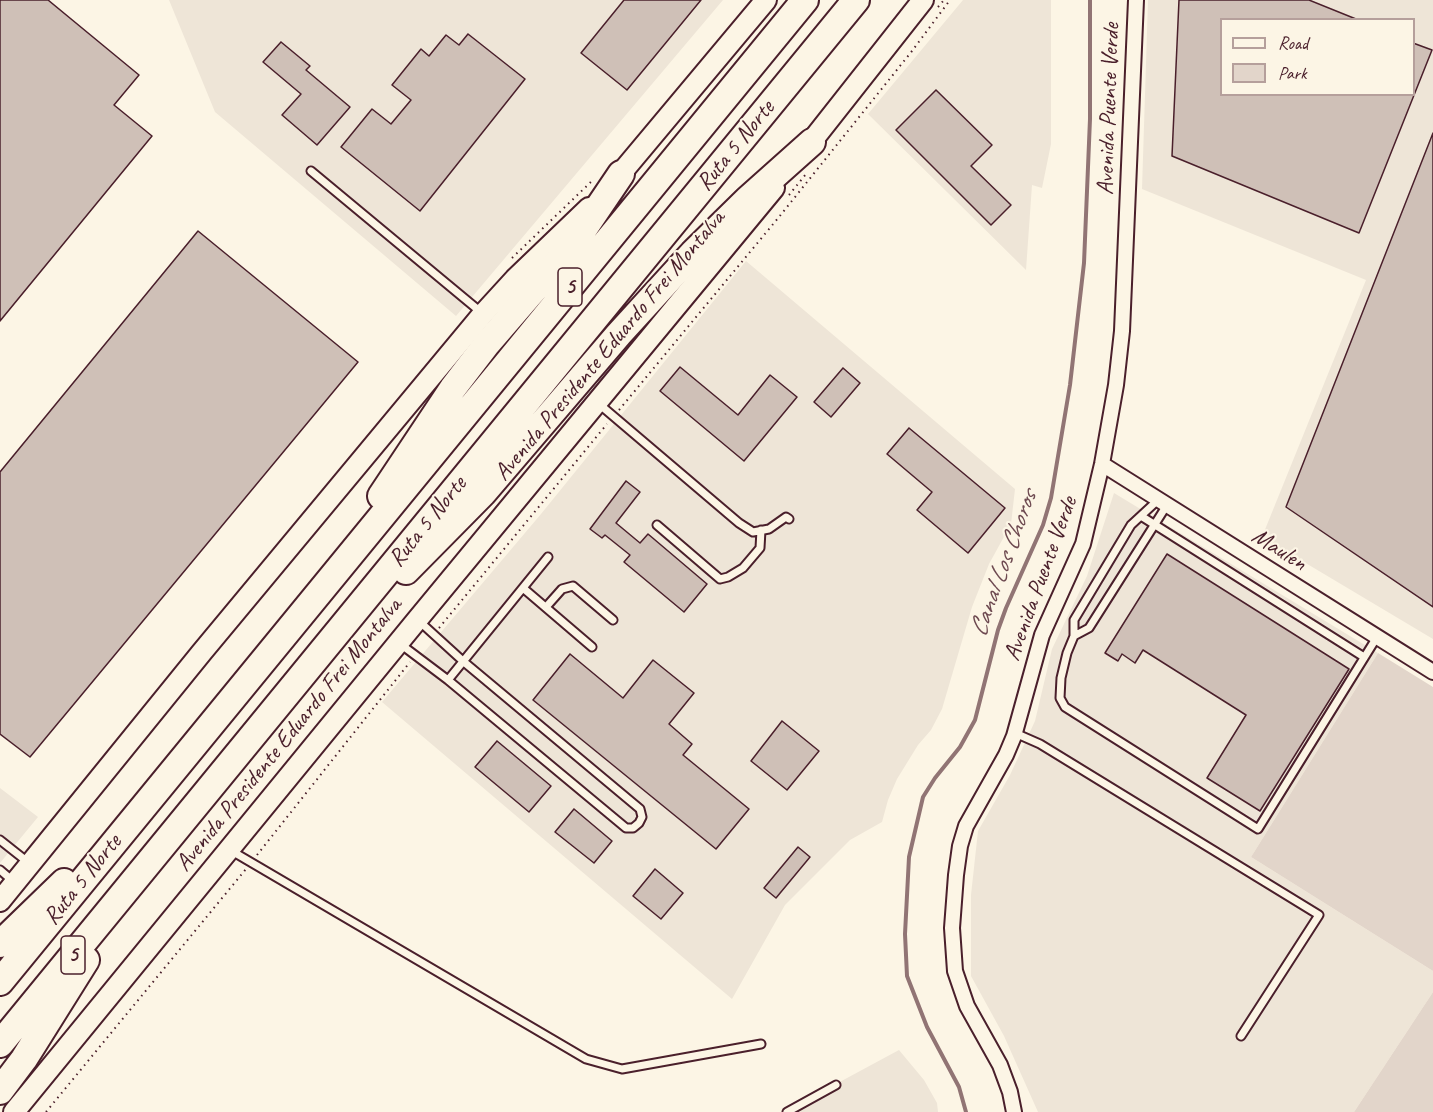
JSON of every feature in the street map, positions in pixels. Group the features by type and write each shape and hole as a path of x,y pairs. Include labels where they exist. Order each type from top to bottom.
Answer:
{"highway":[{"name":"Ruta 5 Norte","path":"0,982 805,0"},
{"name":"Ruta 5 Norte","path":"0,1044 856,0"},
{"path":"333,638 418,559 483,493 619,334 693,253 747,200 813,142"},
{"path":"335,573 394,475 453,388 486,345 569,249 621,174"},
{"path":"0,944 50,895 126,827"},
{"path":"0,1091 33,1045 146,866"}],"main road":[{"path":"0,901 8,876 30,864 202,652 483,314 621,174 766,0"},
{"name":"Avenida Presidente Eduardo Frei Montalva","path":"14,1112 228,849 813,142 923,0"}],"street":[{"name":"Avenida Puente Verde","path":"1014,1112 1010,1092 1000,1065 962,995 955,971 952,928 957,875 963,836 970,817 1006,755 1015,733 1042,635 1085,536 1102,464 1116,385 1122,331 1136,0"},
{"name":"Maulen","path":"1102,464 1433,672"}],"lane":[{"path":"310,171 483,314"},
{"path":"597,402 753,532 769,529 786,517 789,519"},
{"path":"1162,503 1131,525 1074,620 1074,636 1067,653 1059,690 1060,698 1065,706 1258,829 1377,637"},
{"path":"1074,636 1089,628 1154,526 1162,503"},
{"path":"1141,516 1364,657"},
{"path":"657,525 720,579 729,577 743,568 760,548 761,530"},
{"path":"448,680 548,557"},
{"path":"546,607 562,590 573,586 613,620"},
{"path":"523,588 592,647"},
{"path":"398,643 448,680 626,828 633,828 639,823 642,817 640,809 417,620"},
{"path":"1015,733 1040,744 1319,915 1241,1036"},
{"path":"0,840 30,864"},
{"path":"228,849 586,1059 622,1069 761,1044"},
{"path":"787,1112 836,1085"}],"path":[{"path":"433,634 779,217 912,51 949,0"},
{"path":"46,1112 416,656"}],"shaded area":[{"path":"169,0 723,0 456,316 215,112"},
{"path":"963,0 1051,0 1051,144 1042,188 1032,185 1026,270 868,114"},
{"path":"1148,0 1433,0 1433,639 1262,537 1366,280 1142,189"},
{"path":"746,261 1015,489 1011,524 989,564 972,607 942,709 931,730 918,745 897,779 882,822 850,840 785,905 732,999 382,702 541,514"},
{"path":"1114,493 1378,653 1251,857 1433,971 1433,992 1354,1112 1038,1112 1004,1036 971,976 971,895 978,831 1010,775 1035,721 1052,649 1087,576"},
{"path":"0,788 38,817 0,863"},
{"path":"899,1050 924,1080 937,1103 938,1112 784,1112"}],"green space":[{"path":"1378,653 1433,687 1433,971 1251,857"},
{"path":"1433,992 1433,1112 1354,1112"}],"building":[{"path":"0,0 48,0 139,75 114,105 152,136 0,321"},
{"path":"624,0 701,0 627,90 581,53"},
{"path":"1179,0 1309,0 1354,18 1220,18 1220,96 1414,96 1359,233 1172,156"},
{"path":"468,34 525,79 420,211 341,147 372,109 391,124 411,100 392,85 421,49 429,56 446,35 459,45"},
{"path":"281,42 310,66 306,70 350,107 317,145 282,115 301,94 263,62"},
{"path":"1415,44 1432,50 1415,93"},
{"path":"936,90 992,145 971,166 1011,205 991,225 896,130"},
{"path":"1433,133 1433,607 1286,507"},
{"path":"198,231 358,362 30,757 0,734 0,472"},
{"path":"680,367 738,415 770,375 797,397 744,461 660,391"},
{"path":"843,368 860,383 831,417 814,402"},
{"path":"909,428 1005,508 968,553 917,510 932,492 887,454"},
{"path":"626,481 640,492 616,523 640,543 648,534 707,584 684,612 624,562 630,555 605,535 602,538 590,529"},
{"path":"1167,554 1349,669 1260,811 1207,778 1246,715 1143,650 1135,663 1122,654 1118,661 1105,653"},
{"path":"570,654 623,698 653,660 694,693 669,724 692,744 683,755 749,809 716,849 533,700"},
{"path":"782,721 819,751 787,790 751,761"},
{"path":"497,741 551,786 529,812 475,767"},
{"path":"574,809 612,841 594,863 555,832"},
{"path":"798,847 810,857 776,898 764,888"},
{"path":"655,869 683,893 661,919 633,896"}],"waterway":[{"name":"Canal Los Choros","path":"966,1112 959,1087 927,1027 907,976 905,934 909,857 923,797 960,747 975,720 998,630 1043,525 1051,498 1070,385 1084,263 1090,119 1090,0"}]}
